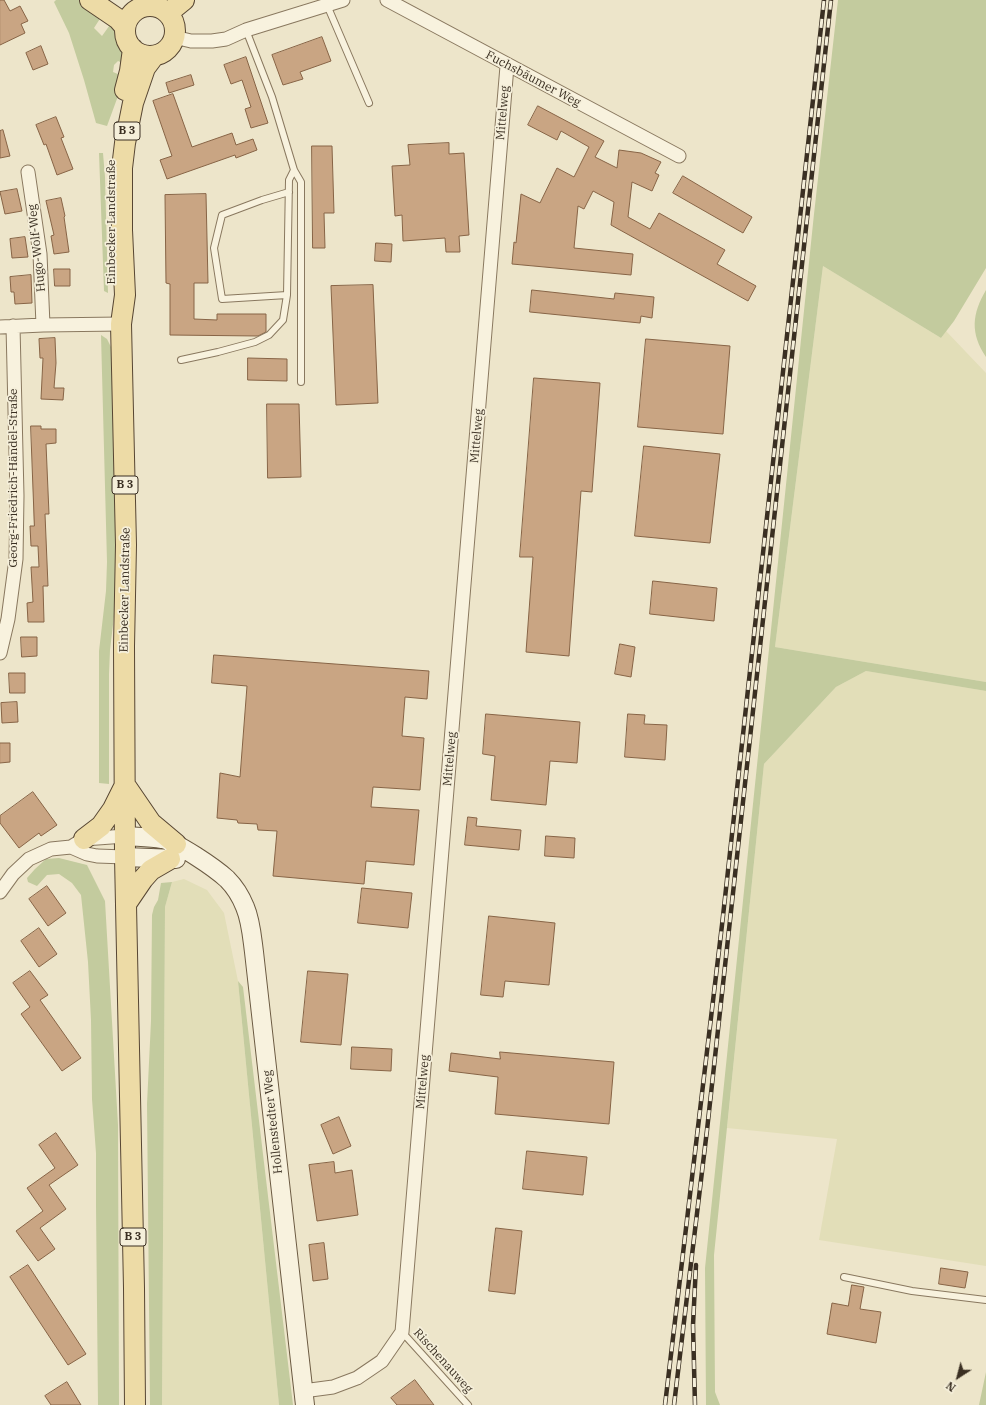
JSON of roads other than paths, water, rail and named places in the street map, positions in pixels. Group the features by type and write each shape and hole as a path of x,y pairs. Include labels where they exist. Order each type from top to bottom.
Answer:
{"main road":[{"path":"90,0 118,19 125,27"},
{"path":"109,0 125,7 137,9"},
{"path":"168,13 184,0"},
{"path":"145,6 161,8 168,13 172,20 175,28 172,44 161,53 154,56 143,55 133,49 126,39 125,27 127,20 137,9 145,6"},
{"name":"Einbecker Landstraße","path":"121,324 112,295 110,167 118,115 130,71 133,49"},
{"name":"Einbecker Landstraße","path":"125,857 124,646 126,545 121,324 125,295 122,230 122,168 125,143 133,103 144,68 154,56"},
{"path":"77,843 101,826 113,809 125,785 151,823 173,851"},
{"path":"125,836 162,839 173,851"},
{"path":"125,857 173,851"},
{"path":"126,904 143,879 173,851"},
{"name":"Hollenstedter Weg","path":"173,851 198,859 227,879 235,889 245,908 251,930 304,1398"},
{"name":"B 3","path":"125,857 135,1405"}],"street":[{"path":"174,37 191,41 226,39 246,30 343,0"},
{"name":"Fuchsbäumer Weg","path":"387,0 507,66 679,156"},
{"name":"Mittelweg","path":"304,1398 357,1378 382,1361 402,1332 507,66"},
{"name":"Hugo-Wolf-Weg","path":"28,172 40,254 43,325"},
{"path":"6,327 121,324"},
{"name":"Georg-Friedrich-Händel-Straße","path":"0,653 8,620 16,559 17,488 6,327"},
{"path":"0,892 13,874 29,859 51,849 77,843 125,836"},
{"path":"77,843 87,854 97,856 125,857"}],"lane":[{"path":"327,5 369,103"},
{"path":"246,30 272,97 294,170 301,182 301,382"},
{"path":"181,360 255,342 269,335 283,320 287,295 289,180 294,170"},
{"path":"287,295 222,299 214,248 222,215 289,192"},
{"path":"844,1277 912,1291 986,1300"},
{"name":"Rischenauweg","path":"402,1332 468,1405"}],"railway":[{"path":"665,1405 722,925 824,0"},
{"path":"674,1405 707,1130 831,0"},
{"path":"695,1405 693,1325 696,1265"}]}
